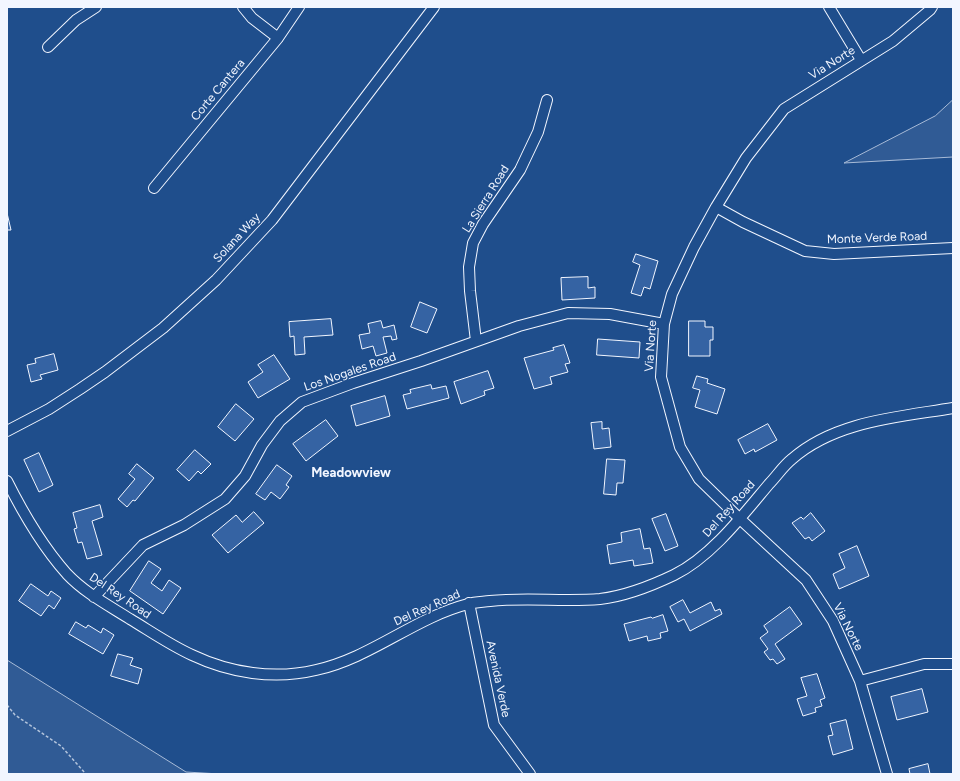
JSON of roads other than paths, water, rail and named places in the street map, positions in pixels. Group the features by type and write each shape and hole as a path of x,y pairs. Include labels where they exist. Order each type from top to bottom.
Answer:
{"street":[{"path":"48,47 76,20 96,7"},
{"path":"243,7 252,18 278,38"},
{"name":"Corte Cantera","path":"154,188 278,38 299,7"},
{"name":"Solana Way","path":"7,431 49,409 80,390 105,372 163,328 216,280 272,220 434,7"},
{"path":"829,7 861,60"},
{"name":"Via Norte","path":"887,774 860,681 833,621 806,580 699,479 680,447 662,377 664,324 672,294 694,247 716,207 746,158 784,109 893,41 932,7"},
{"name":"La Sierra Road","path":"476,341 470,291 469,267 473,244 483,224 520,170 538,132 547,100"},
{"name":"Monte Verde Road","path":"716,207 743,222 805,251 834,254 953,248"},
{"name":"Los Nogales Road","path":"94,597 143,545 184,525 225,499 245,476 262,445 280,421 302,402 519,326 568,313 610,314 664,324"},
{"name":"Del Rey Road","path":"7,481 23,514 40,541 69,575 94,597 190,654 222,667 254,673 282,675 314,671 342,663 380,645 422,622 446,611 469,603 508,599 602,599 625,594 646,587 677,574 708,552 790,460 804,449 835,433 873,422 953,408"},
{"name":"Avenida Verde","path":"469,603 494,725 530,774"},
{"path":"860,681 924,664 953,664"}],"district":[{"name":"Meadowview","path":"351,473"}]}
